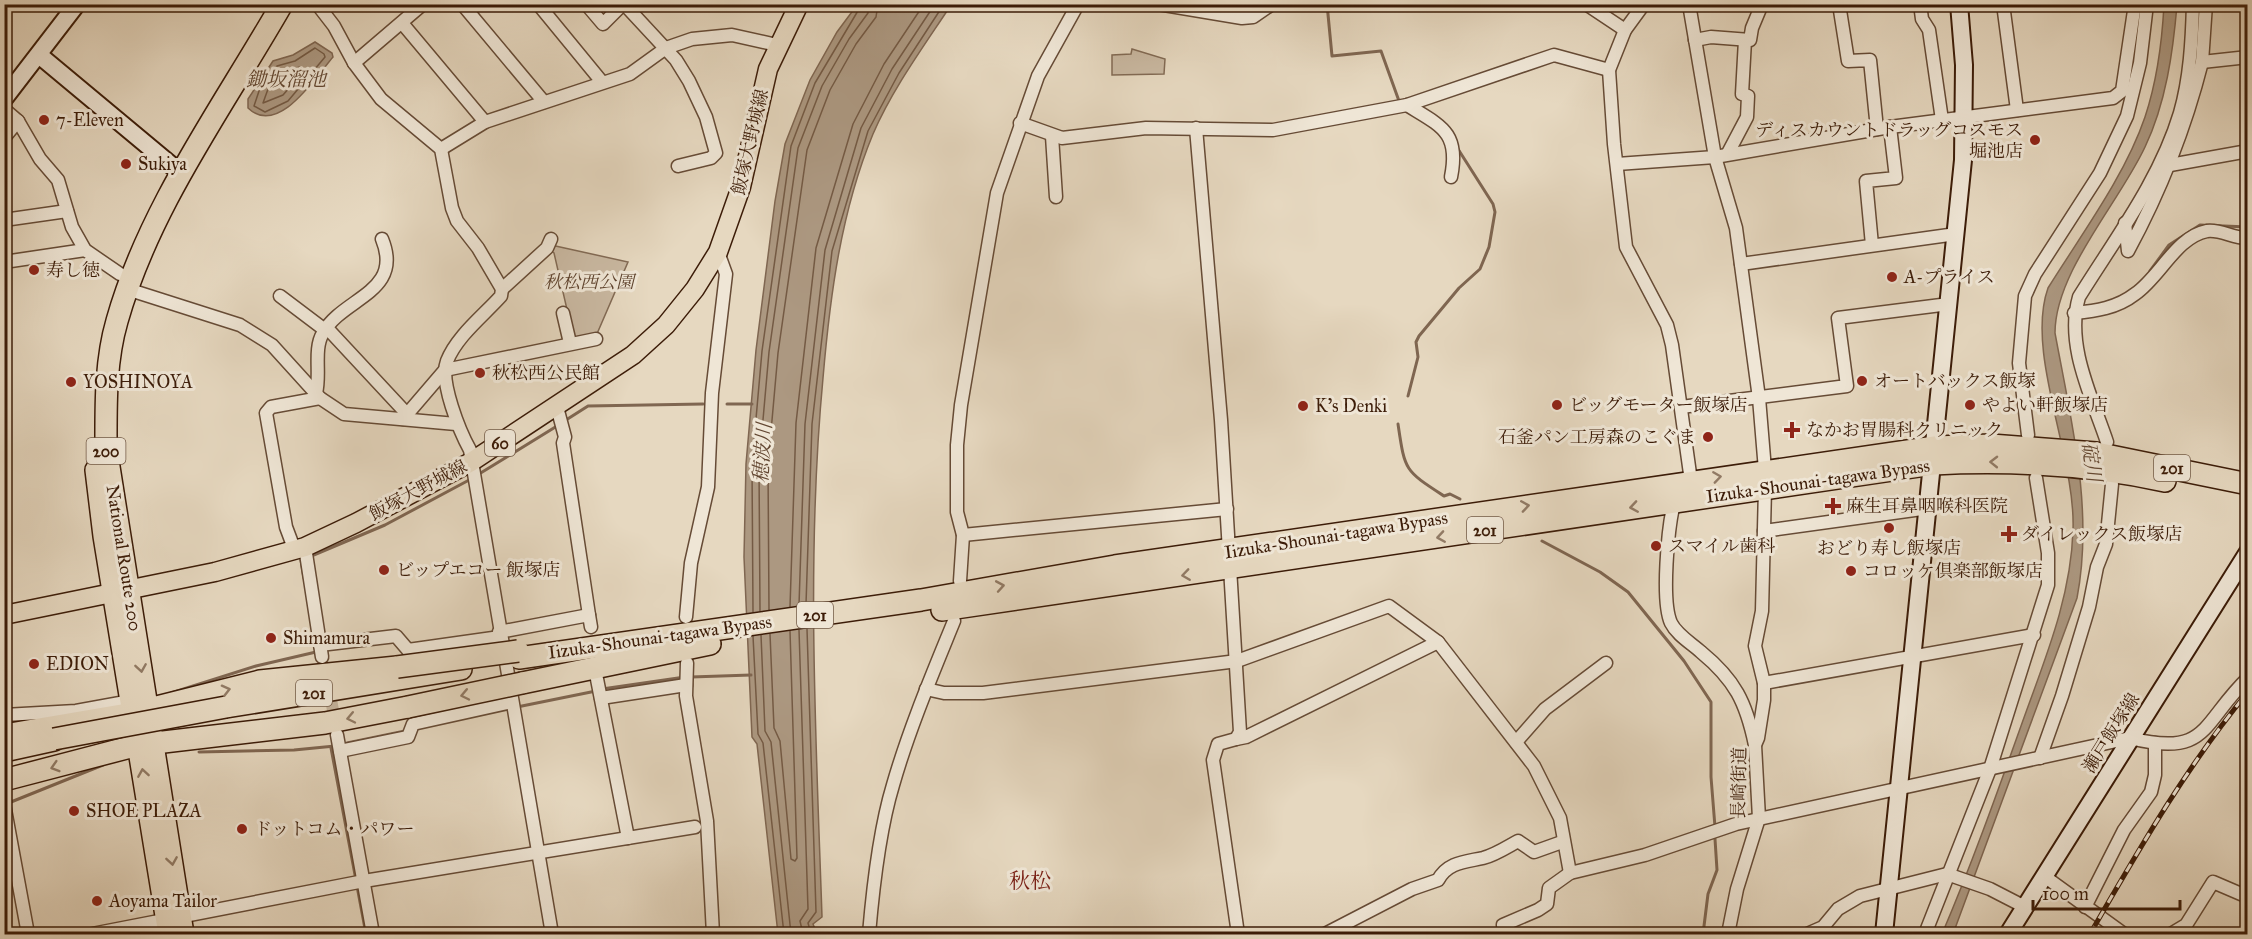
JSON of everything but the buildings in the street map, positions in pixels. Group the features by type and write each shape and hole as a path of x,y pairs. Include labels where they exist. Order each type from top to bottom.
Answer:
{"highway":[{"name":"National Route 200","path":"175,926 146,744 138,711 121,591 106,448 108,369 124,281 177,168 267,4"},
{"name":"National Route 200","path":"177,168 282,4"},
{"name":"Iizuka-Shounai-tagawa Bypass","path":"138,711 226,707 400,673 520,664 1231,560 1674,501 1765,479 1934,455 1990,461 2104,462 2247,484"},
{"name":"Iizuka-Shounai-tagawa Bypass","path":"2104,462 2247,499"},
{"name":"Iizuka-Shounai-tagawa Bypass","path":"1231,560 1690,481 1765,479"},
{"name":"Iizuka-Shounai-tagawa Bypass","path":"520,664 554,652 709,637"},
{"path":"4,735 138,711 260,681 520,664"},
{"path":"4,780 146,744 326,723 410,723 520,664"},
{"name":"201","path":"4,752 54,739 138,711"},
{"path":"76,723 82,759"}],"main road":[{"name":"飯塚大野城線","path":"4,615 303,554 356,524 472,465 558,410 633,355 666,325 695,289 718,252 738,198 762,87 777,45 800,4"}],"street":[{"path":"4,99 77,4"},
{"path":"317,4 334,26 354,63 381,99 441,149 452,208 457,221 478,248 502,289 501,297 459,341 448,359 445,370 405,417"},
{"path":"354,63 423,4"},
{"path":"462,4 544,102"},
{"path":"538,4 602,82"},
{"path":"586,4 603,24 623,4 666,48 689,81 706,117 717,150 711,158 678,166"},
{"path":"960,580 963,535 957,501 957,445 961,405 998,193 1020,123 1038,76 1078,4"},
{"path":"1158,4 1242,18 1253,17 1272,4"},
{"path":"1586,4 1625,30"},
{"path":"1644,4 1625,30 1609,70 1626,247 1667,325 1681,407 1690,481 1674,501 1666,580 1671,623 1678,632 1723,670 1737,688 1750,721 1755,745"},
{"name":"長崎街道","path":"1689,4 1715,157 1736,228 1759,398 1765,479 1762,611 1755,646 1764,683 1761,721 1755,745 1759,818 1737,889 1728,934"},
{"path":"1695,40 1711,37 1750,40 1752,28 1762,4"},
{"path":"1839,4 1848,61 1870,60 1877,129"},
{"path":"1920,4 1922,20 1929,30 1942,120"},
{"path":"1884,934 1956,234 1965,117 1959,4"},
{"path":"2003,4 2017,110"},
{"path":"1617,164 1715,157 1890,127 2118,95 2122,91 2135,4"},
{"path":"2028,435 2019,363 2025,296 2035,274 2100,173 2127,116 2140,63 2147,4"},
{"path":"2038,759 2062,696 2089,607 2097,567 2106,544 2104,462 2075,344 2074,313 2079,297 2154,178 2180,113 2190,65 2193,4"},
{"path":"2125,223 2128,251 2170,165 2187,119 2202,62 2206,4"},
{"path":"402,23 485,122"},
{"path":"441,149 485,122 630,74 666,48 692,39 721,34 777,45"},
{"path":"1728,153 1749,109 1748,96 1742,94 1745,40"},
{"path":"39,55 177,168"},
{"path":"1020,123 1052,136 1074,137 1146,128 1273,130 1407,105 1554,55 1609,70"},
{"path":"2202,62 2247,57"},
{"path":"1407,105 1436,122 1444,130 1454,150 1451,177"},
{"path":"4,109 18,121 40,159 58,180 72,227 85,250 124,281 240,325 272,345 318,396 344,414 405,417 456,424"},
{"path":"4,138 18,121"},
{"path":"1872,244 1866,181 1896,178 1890,127"},
{"path":"1196,128 1231,560 1240,732 1236,739"},
{"path":"1052,136 1056,197"},
{"path":"2170,165 2247,151"},
{"path":"4,220 68,211"},
{"path":"2074,313 2097,311 2135,295 2153,278 2175,251 2205,232 2216,231 2247,238"},
{"path":"1741,264 1956,234"},
{"path":"318,396 320,341 326,329 341,312 368,295 379,283 388,261 382,239"},
{"path":"502,289 547,248 551,239"},
{"path":"4,262 85,250"},
{"path":"686,617 691,563 708,488 712,393 726,274 718,252"},
{"path":"280,296 326,329 405,417"},
{"path":"1681,407 1847,386 1838,318 1949,304"},
{"path":"563,313 570,344"},
{"path":"445,370 596,339"},
{"path":"445,370 456,424 470,450 499,634 552,934"},
{"path":"318,396 271,407 266,413 286,527 303,554 321,651 396,636 408,650 590,621 564,430 558,410"},
{"path":"1925,934 1992,769 2048,585 2045,463"},
{"path":"1764,531 1929,508"},
{"path":"963,535 1227,509"},
{"name":"瀬戸飯塚線","path":"2008,934 2247,552"},
{"path":"926,689 944,693 983,693 1237,661 1389,606 1438,642 1516,742 1553,799 1560,818 1562,842 1569,873"},
{"path":"869,934 872,895 892,787 926,689 954,621"},
{"path":"1764,683 1914,654 2034,635"},
{"path":"1238,934 1213,760 1215,748 1218,744 1246,737 1438,642"},
{"path":"1516,742 1545,709 1606,663"},
{"path":"628,838 599,689 686,675 707,821 713,934"},
{"path":"1504,934 1503,925 1538,910 1547,903 1549,888 1569,873 1645,855 1759,818 2130,738 2155,744 2185,742 2201,735 2247,678"},
{"path":"373,934 359,882 339,744 408,737 410,723 512,706"},
{"path":"4,715 76,711 138,711"},
{"path":"2085,907 2124,830 2151,792 2155,775 2155,744"},
{"path":"5,806 28,934"},
{"path":"92,934 175,926 359,882 695,827"},
{"path":"1325,934 1412,889 1438,880 1444,871 1468,859 1484,858 1518,841 1534,852 1562,842"},
{"path":"1807,934 1823,927 1838,909 1873,891 1949,874 1990,889 2025,907"},
{"path":"2044,876 2124,934"},
{"path":"2171,934 2186,925 2213,882 2247,897"}],"green space":[{"path":"1132,49 1165,59 1164,74 1112,75 1112,55 1131,54"},
{"name":"秋松西公園","path":"551,245 628,262 596,336 574,340 554,253 548,249"}],"water":[{"name":"穂波川","path":"857,5 951,5 899,84 873,134 845,223 833,285 823,378 815,513 815,715 822,917 813,924 817,934 778,934 757,744 752,737 744,557 746,464 756,350 775,201 785,144 810,80 837,32"},
{"path":"2164,5 2177,5 2171,59 2158,113 2134,169 2077,262 2065,286 2058,310 2055,333 2082,498 2082,565 2077,598 1953,934 1942,934 1983,831 2039,678 2055,630 2067,581 2073,530 2072,501 2043,343 2043,314 2048,288 2114,183 2136,139 2145,117 2156,75"},
{"name":"鋤坂溜池","path":"315,42 332,53 333,57 295,101 271,115 260,115 248,108 248,99 273,61 293,55"}],"waterway":[{"path":"1327,4 1332,56 1381,51 1399,101"},
{"path":"1408,396 1418,357 1416,342 1419,336 1459,288 1480,269 1489,247 1495,212 1493,204 1458,149"},
{"path":"2150,271 2169,245 2200,225 2248,227"},
{"path":"566,420 588,406 703,404"},
{"path":"727,404 752,404"},
{"path":"1398,424 1405,461 1409,468 1421,480 1444,496 1450,494 1460,499"},
{"path":"479,474 557,426"},
{"path":"309,557 385,525 471,479"},
{"path":"1542,541 1600,572 1628,592 1684,661 1711,702 1711,777 1715,827"},
{"path":"303,559 301,560 304,578"},
{"path":"171,693 256,666 316,652"},
{"path":"691,677 751,675"},
{"path":"602,689 685,677"},
{"path":"517,707 596,691"},
{"path":"347,743 405,731"},
{"path":"199,752 294,750 335,746"},
{"path":"331,748 356,880"},
{"path":"6,804 103,765"},
{"path":"1703,934 1708,894 1717,870 1715,839"},
{"path":"357,886 366,934"}],"tunnel":[{"path":"328,684 336,726"}],"railway":[{"path":"2090,934 2183,780 2248,692"}],"place":[{"name":"7-Eleven","path":"44,120"},
{"name":"ディスカウントドラッグコスモス 堀池店","path":"2035,140"},
{"name":"Sukiya","path":"126,164"},
{"name":"寿し徳","path":"34,270"},
{"name":"A-プライス","path":"1892,277"},
{"name":"秋松西公民館","path":"480,373"},
{"name":"オートバックス飯塚","path":"1862,381"},
{"name":"YOSHINOYA","path":"71,382"},
{"name":"ビッグモーター飯塚店","path":"1557,405"},
{"name":"やよい軒飯塚店","path":"1970,405"},
{"name":"K's Denki","path":"1303,406"},
{"name":"なかお胃腸科クリニック","path":"1792,430"},
{"name":"石釜パン工房森のこぐま","path":"1708,437"},
{"name":"麻生耳鼻咽喉科医院","path":"1833,506"},
{"name":"おどり寿し飯塚店","path":"1889,528"},
{"name":"ダイレックス飯塚店","path":"2009,534"},
{"name":"スマイル歯科","path":"1656,546"},
{"name":"ビップエコー 飯塚店","path":"384,570"},
{"name":"コロッケ倶楽部飯塚店","path":"1851,571"},
{"name":"Shimamura","path":"271,638"},
{"name":"EDION","path":"34,664"},
{"name":"SHOE PLAZA","path":"74,811"},
{"name":"ドットコム・パワー","path":"242,829"},
{"name":"Aoyama Tailor","path":"97,901"}],"district":[{"name":"秋松","path":"1030,881"}],"water label":[{"name":"碇川","path":"2092,462"}]}
